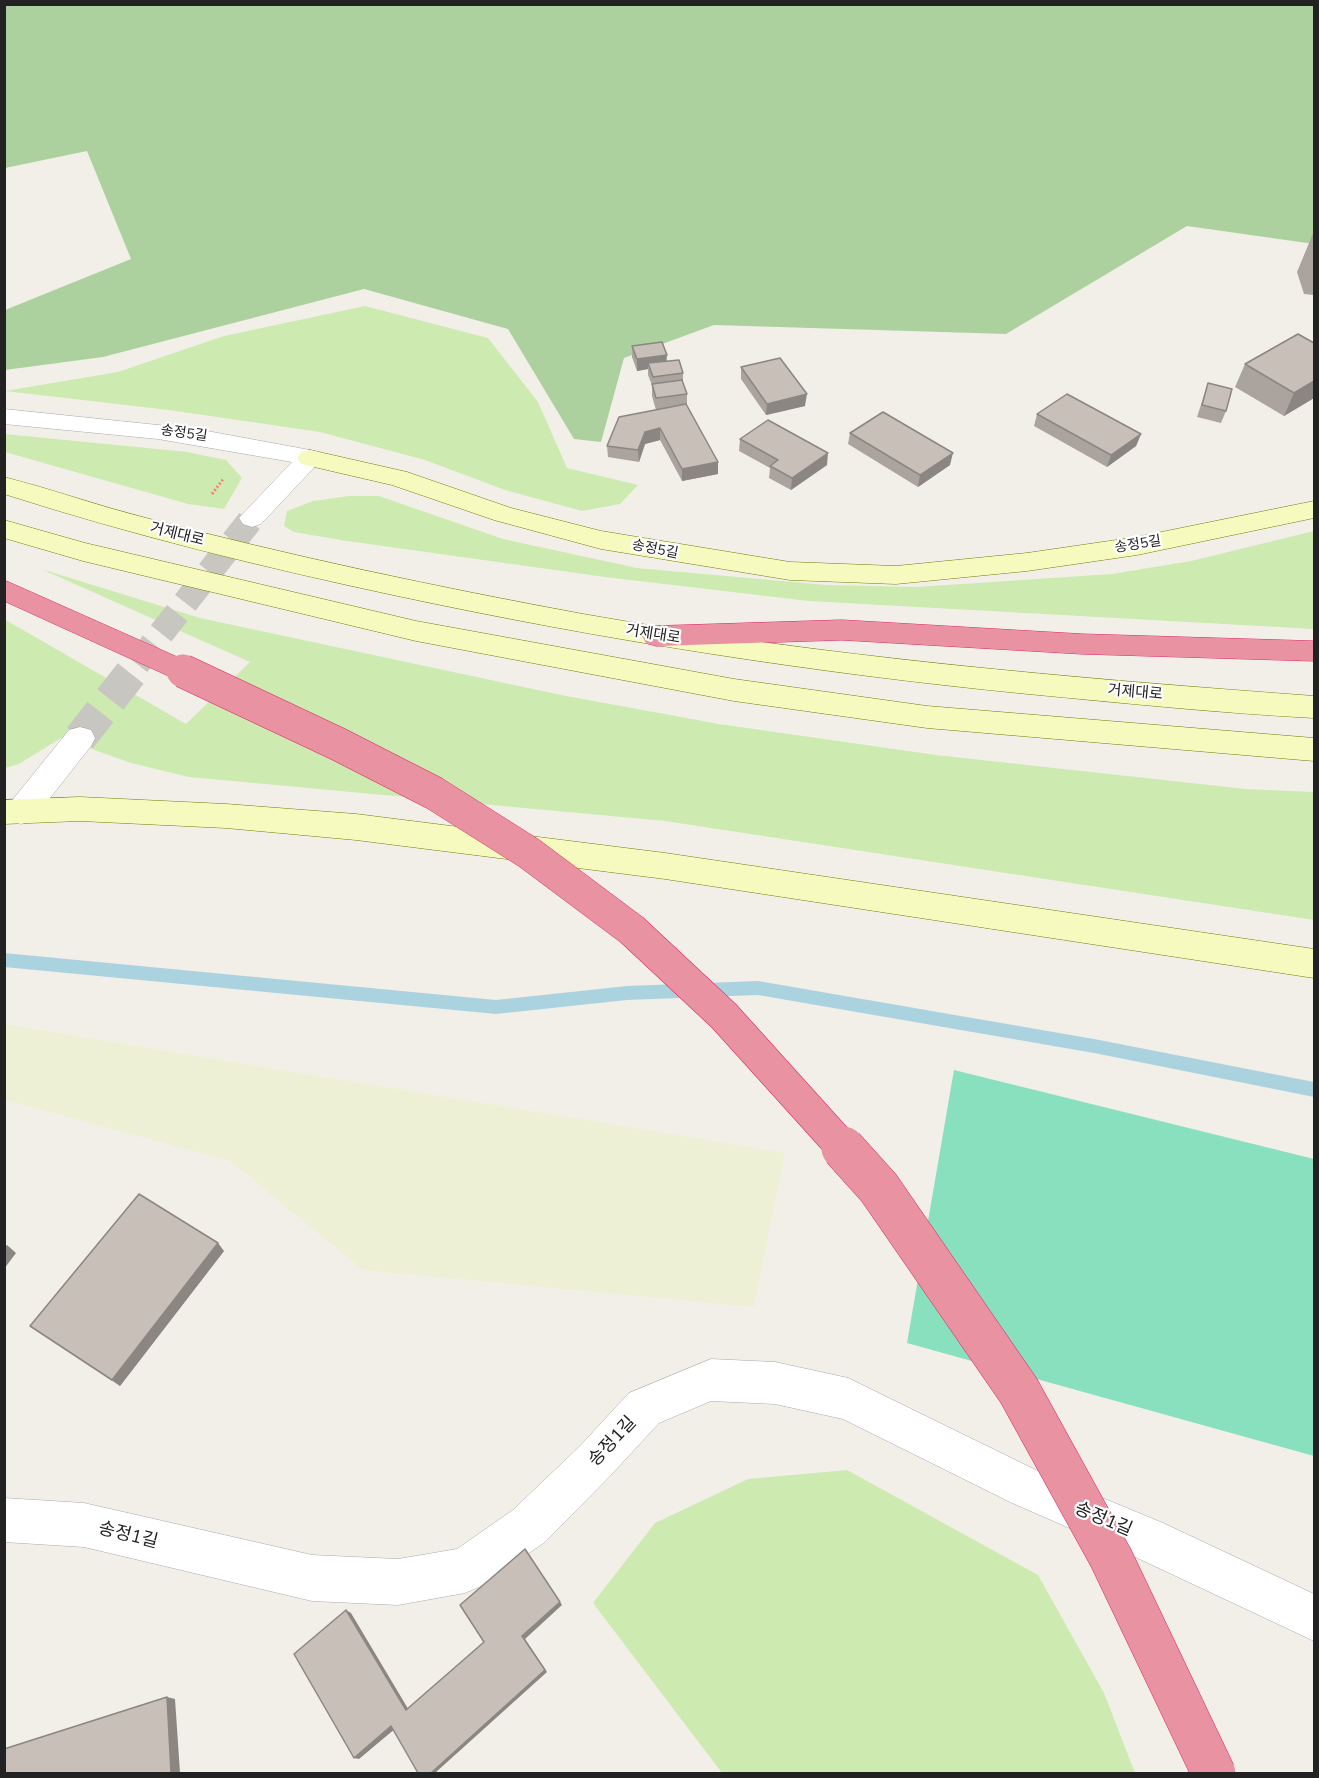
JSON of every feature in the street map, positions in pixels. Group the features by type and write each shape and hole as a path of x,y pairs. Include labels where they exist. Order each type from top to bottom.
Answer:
{"highway":[{"path":"4,589 338,744 444,799 529,853 632,930 724,1016 879,1188 1020,1391 1111,1558 1214,1773"},
{"path":"656,636 842,630 1082,644 1314,651"}],"street":[{"name":"송정5길","path":"4,416 162,430 250,444 398,478 504,514 601,540 790,571 896,575 1027,562 1148,544 1314,510"},
{"path":"252,518 310,458"},
{"name":"거제대로","path":"4,485 89,513 262,557 452,598 656,636 897,670 1130,693 1314,707"},
{"path":"4,529 83,552 416,631 734,690 927,717 1314,750"},
{"path":"13,812 80,738"},
{"path":"13,812 91,809 226,816 356,827 665,866 1314,964"},
{"name":"송정1길","path":"4,1520 84,1525 312,1578 398,1582 465,1570 530,1526 644,1408 711,1380 774,1383 848,1400 1025,1487 1147,1539 1314,1618"}],"green space":[{"path":"5,5 1314,5 1314,244 1187,226 1006,334 714,325 624,358 601,442 574,439 508,329 364,289 103,357 5,370 5,310 131,259 87,151 5,168"},
{"path":"365,306 488,338 538,402 567,468 638,485 620,504 582,511 505,490 425,460 320,432 169,410 5,391 118,372 224,336"},
{"path":"5,434 187,452 226,460 242,478 224,509 188,504 5,452"},
{"path":"349,496 379,496 503,539 637,568 826,585 916,587 1112,574 1191,561 1314,531 1314,629 809,601 605,577 347,541 294,532 284,526 287,511 313,501"},
{"path":"41,569 200,618 561,695 719,724 936,755 1246,789 1314,792 1314,920 665,821 189,777 131,763 61,738 19,764 5,768 4,619 186,724 250,662"},
{"path":"5,1024 785,1153 754,1307 363,1270 230,1161 5,1100"},
{"path":"954,1070 1314,1159 1314,1456 907,1343"},
{"path":"847,1470 1038,1575 1104,1693 1135,1773 722,1773 593,1603 655,1523 748,1479"}],"building":[{"path":"1298,334 1314,343 1314,381 1294,393 1245,364"},
{"path":"662,342 667,355 637,359 632,346"},
{"path":"780,358 807,394 767,404 741,367"},
{"path":"679,360 683,373 653,377 648,363"},
{"path":"682,380 687,394 656,398 652,384"},
{"path":"1208,383 1232,389 1226,411 1202,405"},
{"path":"1067,394 1141,434 1111,455 1037,414"},
{"path":"686,404 718,462 682,469 660,428 645,432 638,450 607,446 619,417"},
{"path":"883,412 953,453 920,475 850,433"},
{"path":"768,420 828,453 792,478 770,466 778,460 740,439"},
{"path":"139,1194 218,1243 112,1380 30,1326"},
{"path":"525,1549 560,1602 522,1636 545,1670 431,1773 418,1773 391,1726 354,1758 294,1654 346,1610 406,1710 484,1642 460,1605"},
{"path":"167,1697 171,1773 4,1773 4,1749"}],"waterway":[{"path":"4,960 496,1007 627,993 758,988 1094,1046 1314,1090"}],"tunnel":[{"path":"137,664 252,518"},
{"path":"80,738 139,663"}]}
